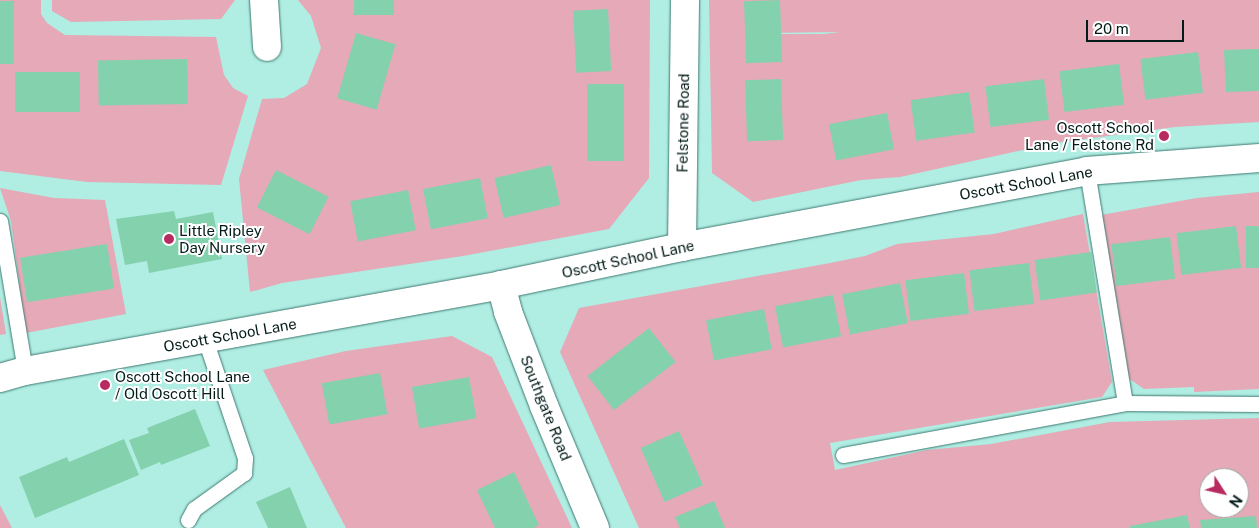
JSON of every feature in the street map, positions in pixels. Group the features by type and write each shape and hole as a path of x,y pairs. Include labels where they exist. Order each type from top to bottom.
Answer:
{"street":[{"path":"264,0 267,47"},
{"name":"Felstone Road","path":"682,247 685,0"},
{"name":"Oscott School Lane","path":"12,375 501,285 682,247 1087,171 1259,158"},
{"name":"Southgate Road","path":"501,285 508,312 544,406 595,528"}],"lane":[{"path":"1087,171 1125,403"},
{"path":"0,221 12,375"},
{"path":"188,520 194,509 244,473 245,458 206,339"},
{"path":"843,455 1125,403 1259,404"}],"shaded area":[{"path":"0,0 41,0 41,14 47,23 65,35 216,37 224,75 233,88 248,96 221,185 87,182 0,171 0,33 17,32 0,32"},
{"path":"52,0 235,0 221,19 71,22 52,11"},
{"path":"298,0 650,0 649,178 609,229 463,256 282,283 250,292 239,179 262,99 284,98 307,84 321,48 311,16"},
{"path":"709,0 1259,0 1259,122 1175,127 1055,143 900,177 861,180 753,202 712,173","holes":["840,32 824,34 758,34 758,33"]},
{"path":"0,188 54,198 105,200 126,314 26,333 11,221"},
{"path":"1259,192 1259,389 1194,392 1194,387 1144,389 1128,378 1101,215 1197,198"},
{"path":"1083,214 1112,382 1102,397 830,443 835,470 927,450 991,444 1110,422 1259,418 1259,528 639,528 560,352 579,308 865,256 897,244 994,234"},
{"path":"0,297 6,334 0,335"},
{"path":"452,336 492,357 572,528 346,528 263,370 346,351"},
{"path":"0,505 12,528 0,528"}],"building":[{"path":"354,0 394,0 394,15 354,15"},
{"path":"780,0 782,62 746,63 744,1"},
{"path":"0,1 14,1 14,64 0,64"},
{"path":"608,9 611,71 576,73 573,11"},
{"path":"356,33 395,44 377,110 337,98"},
{"path":"1259,49 1259,91 1226,92 1224,50"},
{"path":"1198,52 1203,93 1145,100 1140,59"},
{"path":"187,59 188,104 99,106 98,61"},
{"path":"1119,64 1124,105 1064,112 1059,71"},
{"path":"15,72 80,72 80,112 15,112"},
{"path":"781,79 783,140 747,141 745,80"},
{"path":"1044,79 1049,120 990,127 985,86"},
{"path":"587,84 624,84 624,161 587,161"},
{"path":"969,92 975,133 916,141 911,100"},
{"path":"887,113 894,149 836,161 829,124"},
{"path":"551,165 560,205 504,218 494,178"},
{"path":"276,170 329,197 310,234 257,207"},
{"path":"480,178 488,218 431,229 423,189"},
{"path":"408,190 416,230 358,242 350,201"},
{"name":"Little Ripley Day Nursery","path":"174,211 176,219 213,212 222,259 149,273 147,261 125,265 116,219"},
{"path":"1236,226 1241,268 1182,275 1176,233"},
{"path":"1246,226 1259,226 1259,268 1246,268"},
{"path":"1170,237 1175,279 1117,286 1111,244"},
{"path":"107,244 114,288 27,302 20,258"},
{"path":"1091,252 1097,293 1040,301 1035,260"},
{"path":"1029,263 1034,304 974,311 969,270"},
{"path":"964,273 969,314 910,321 905,280"},
{"path":"900,283 908,323 850,335 842,294"},
{"path":"833,295 841,336 783,347 775,306"},
{"path":"764,309 772,349 714,361 706,320"},
{"path":"649,328 675,362 614,410 588,376"},
{"path":"380,373 387,414 329,425 322,383"},
{"path":"469,377 476,418 419,428 412,387"},
{"path":"195,409 210,446 161,465 160,462 141,470 129,440 149,433 147,428"},
{"path":"679,431 703,485 665,502 641,448"},
{"path":"124,439 139,475 35,518 19,477 67,457 69,462"},
{"path":"514,472 539,525 533,528 495,528 477,490"},
{"path":"290,487 307,528 268,528 256,502"},
{"path":"714,501 725,528 680,528 675,517"},
{"path":"1187,515 1190,528 1130,528 1130,526"},
{"path":"1256,516 1257,528 1201,528 1200,520"}],"place":[{"name":"Oscott School Lane / Felstone Rd","path":"1164,136"},
{"name":"Little Ripley Day Nursery","path":"169,239"},
{"name":"Oscott School Lane / Old Oscott Hill","path":"105,385"}]}
